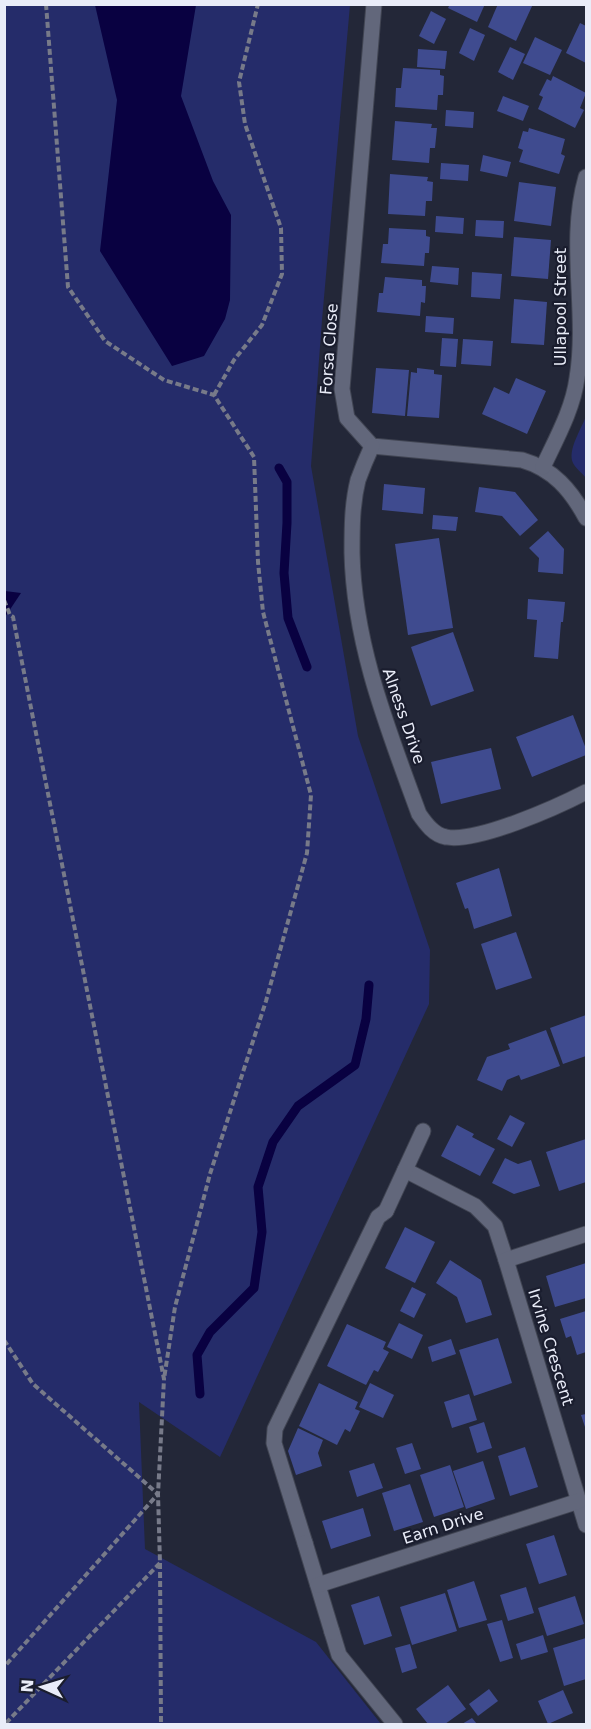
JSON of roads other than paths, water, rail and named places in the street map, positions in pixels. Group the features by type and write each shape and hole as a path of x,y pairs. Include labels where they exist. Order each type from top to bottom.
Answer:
{"street":[{"name":"Forsa Close","path":"372,446 347,418 342,389 374,4"},
{"name":"Ullapool Street","path":"543,467 565,418 577,380 580,343 578,230 586,177"},
{"path":"372,446 522,460 543,467 567,489 586,518"},
{"name":"Alness Drive","path":"372,446 359,478 353,506 354,597 370,671 419,814 436,833 445,837 464,838 535,816 586,792"},
{"path":"394,1725 339,1654 274,1443 275,1429 378,1217 386,1211 423,1131"},
{"name":"Irvine Crescent","path":"405,1170 475,1206 495,1226 586,1525"},
{"path":"506,1260 586,1234"},
{"name":"Earn Drive","path":"318,1585 579,1501"}],"waterway":[{"path":"279,468 287,482 284,573 288,618 307,667"},
{"path":"200,1394 197,1355 210,1332 254,1288 262,1232 258,1187 273,1142 298,1106 355,1065 366,1019 369,985"}]}
